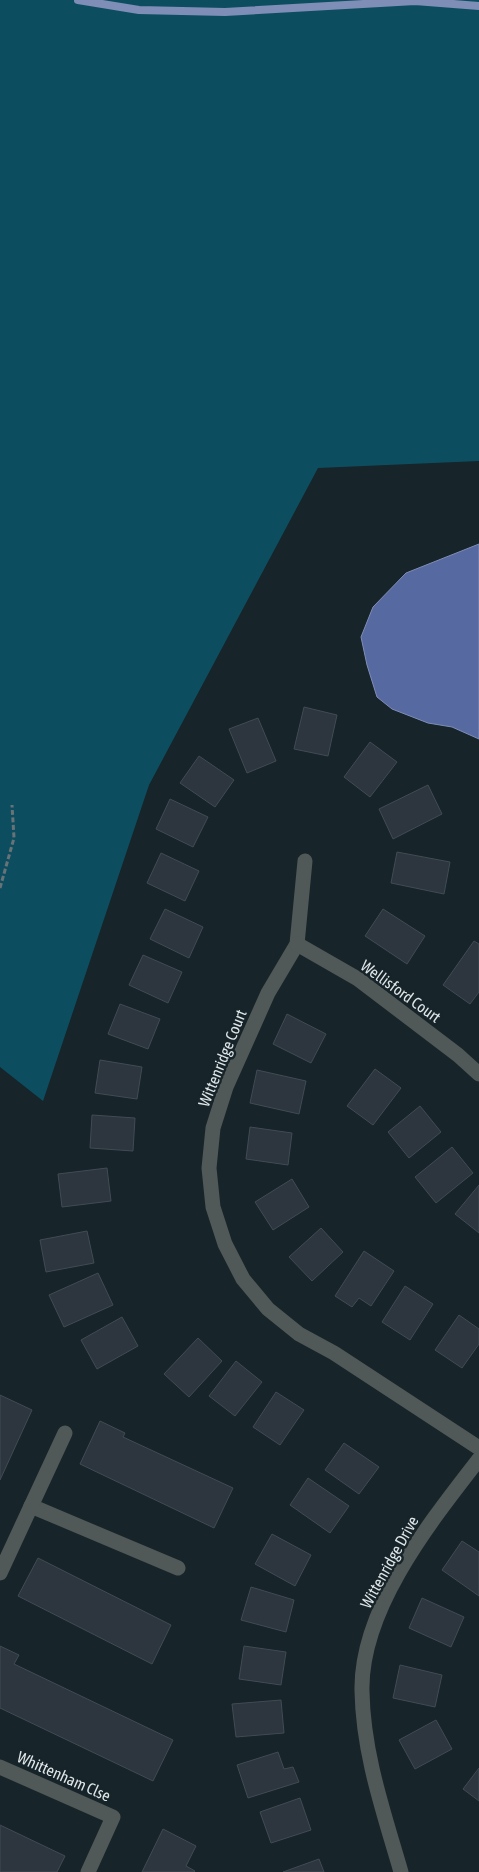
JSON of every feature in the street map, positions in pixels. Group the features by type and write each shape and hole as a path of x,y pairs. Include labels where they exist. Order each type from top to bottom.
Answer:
{"street":[{"name":"Wittenridge Court","path":"305,861 297,944 268,993 226,1087 213,1128 209,1168 213,1207 225,1244 243,1279 268,1309 299,1334 334,1352 479,1448"},
{"name":"Wellisford Court","path":"297,944 358,979 458,1055 479,1074"},
{"path":"0,1573 66,1433"},
{"name":"Wittenridge Drive","path":"401,1872 371,1768 366,1739 362,1690 366,1650 378,1613 416,1544 479,1459"},
{"path":"31,1506 178,1568"},
{"name":"Whittenham Clse","path":"0,1767 113,1817 88,1872"}],"path":[{"path":"0,888 14,838 12,805"}],"shaded area":[{"path":"0,0 479,0 479,461 318,468 149,785 43,1101 0,1067"},
{"path":"479,544 479,739 452,727 428,723 392,709 377,697 361,637 373,607 406,573"}],"building":[{"path":"304,707 337,715 328,756 294,749"},
{"path":"258,718 276,761 247,773 229,729"},
{"path":"370,742 397,762 370,797 344,777"},
{"path":"199,756 234,780 215,807 180,783"},
{"path":"428,785 442,814 393,839 379,809"},
{"path":"170,799 208,817 193,847 156,829"},
{"path":"397,852 450,862 444,894 391,883"},
{"path":"161,853 199,871 185,901 147,883"},
{"path":"165,909 203,927 189,958 150,939"},
{"path":"383,909 425,936 407,964 365,936"},
{"path":"474,941 479,944 479,992 470,1004 443,985"},
{"path":"143,955 182,972 168,1003 129,985"},
{"path":"120,1004 160,1019 148,1049 108,1034"},
{"path":"287,1014 326,1034 311,1063 273,1044"},
{"path":"100,1060 142,1067 137,1099 95,1093"},
{"path":"375,1069 401,1088 373,1125 347,1106"},
{"path":"257,1070 306,1081 299,1114 250,1103"},
{"path":"420,1106 441,1132 409,1158 388,1132"},
{"path":"92,1115 135,1118 133,1151 90,1148"},
{"path":"250,1127 292,1133 288,1165 246,1159"},
{"path":"452,1147 473,1173 436,1203 415,1177"},
{"path":"107,1168 111,1201 62,1207 58,1174"},
{"path":"292,1179 309,1207 273,1230 255,1202"},
{"path":"479,1185 479,1233 455,1214"},
{"path":"321,1228 343,1252 312,1281 289,1257"},
{"path":"87,1231 94,1263 46,1272 40,1240"},
{"path":"364,1251 394,1271 371,1306 359,1298 352,1307 335,1296"},
{"path":"98,1273 113,1305 64,1327 49,1295"},
{"path":"405,1286 433,1304 410,1340 382,1322"},
{"path":"459,1315 479,1329 479,1344 462,1368 435,1350"},
{"path":"122,1317 138,1346 97,1369 81,1340"},
{"path":"198,1338 222,1361 189,1397 164,1374"},
{"path":"236,1361 262,1382 235,1416 209,1396"},
{"path":"276,1392 304,1410 280,1445 253,1427"},
{"path":"0,1395 32,1410 0,1480"},
{"path":"100,1421 125,1433 123,1437 233,1488 214,1528 80,1464"},
{"path":"344,1443 379,1467 359,1494 325,1470"},
{"path":"308,1478 349,1506 330,1533 290,1505"},
{"path":"272,1534 311,1555 295,1586 255,1564"},
{"path":"462,1541 479,1552 479,1596 442,1570"},
{"path":"38,1558 171,1625 152,1664 18,1596"},
{"path":"251,1587 294,1600 286,1632 241,1620"},
{"path":"422,1598 464,1617 451,1647 409,1628"},
{"path":"0,1646 19,1655 14,1664 173,1740 153,1781 0,1708"},
{"path":"244,1646 286,1652 281,1685 239,1679"},
{"path":"400,1665 442,1675 435,1707 393,1698"},
{"path":"281,1700 284,1733 236,1737 232,1704"},
{"path":"436,1720 452,1749 415,1769 399,1740"},
{"path":"278,1752 284,1769 293,1767 299,1782 248,1798 237,1765"},
{"path":"479,1768 479,1801 463,1789"},
{"path":"300,1798 311,1830 271,1843 260,1812"},
{"path":"0,1825 65,1856 57,1872 0,1872"},
{"path":"163,1829 196,1846 186,1866 194,1872 142,1872"},
{"path":"319,1859 324,1872 283,1872"}],"waterway":[{"path":"78,0 139,10 225,12 415,1 479,6"}]}
